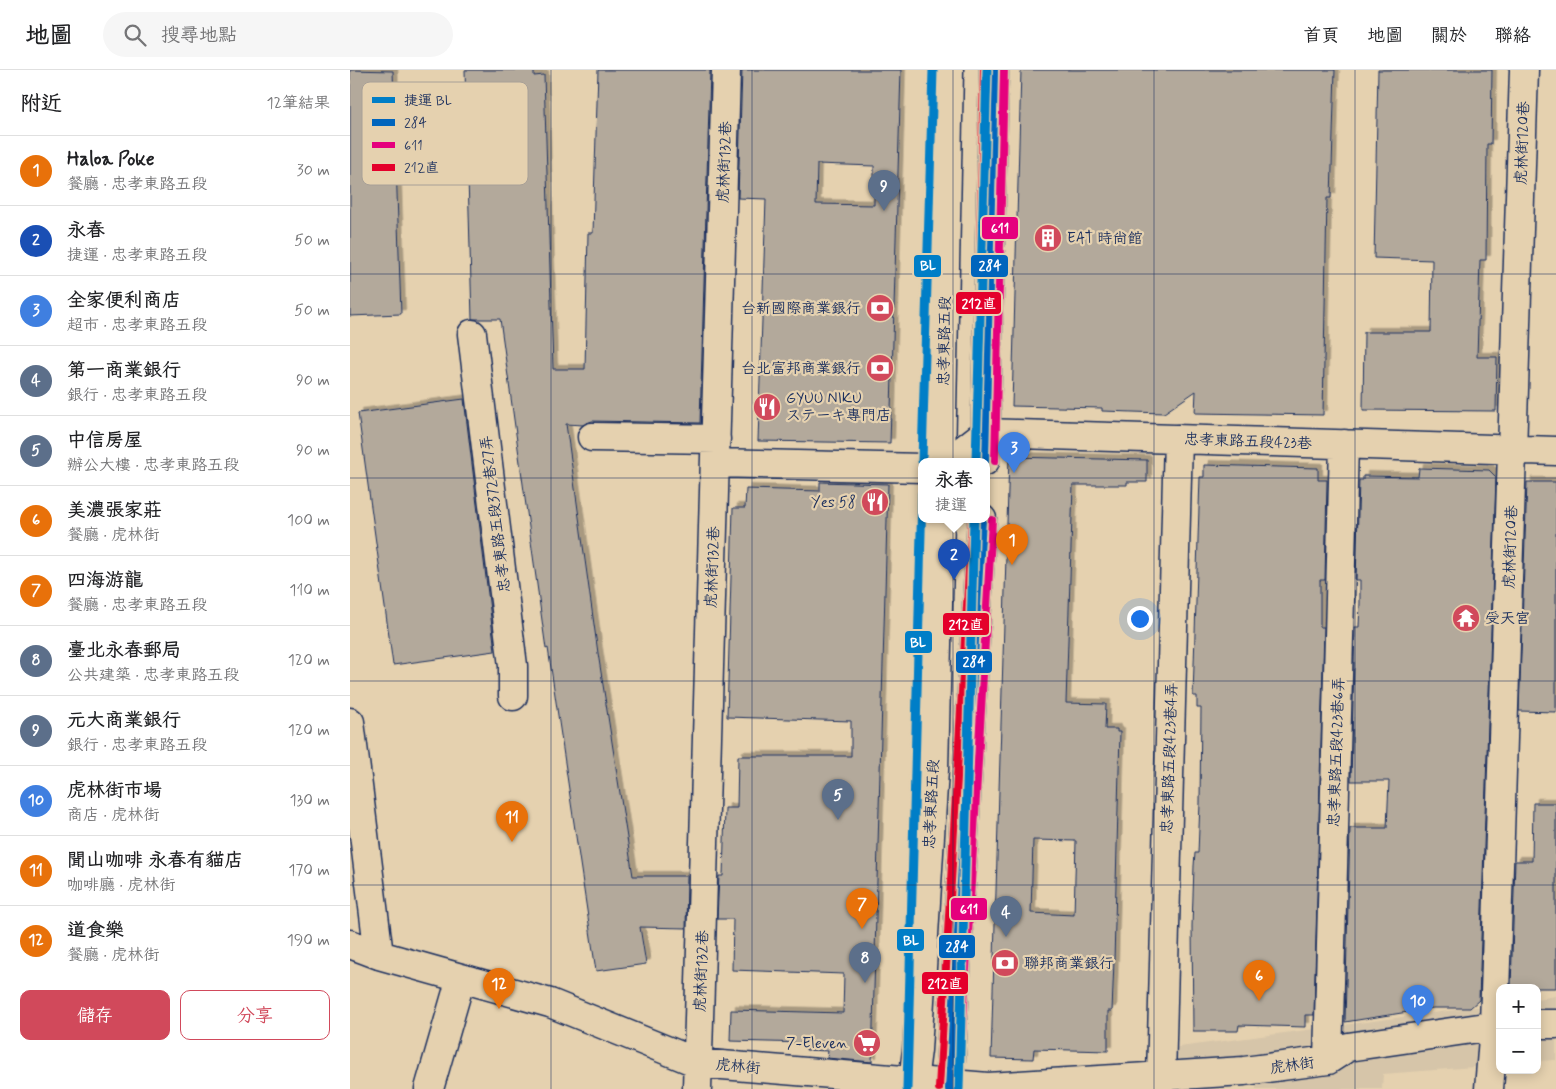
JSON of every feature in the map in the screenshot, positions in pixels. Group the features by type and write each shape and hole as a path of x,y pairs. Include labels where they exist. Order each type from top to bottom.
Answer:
{"street":[{"name":"虎林街132巷","path":"697,1076 726,70"},
{"name":"忠孝東路五段","path":"941,458 949,70"},
{"path":"985,458 994,70"},
{"name":"虎林街120巷","path":"1498,984 1524,70"},
{"name":"忠孝東路五段372巷27弄","path":"472,334 513,666 513,696"},
{"path":"954,458 985,433"},
{"name":"忠孝東路五段423巷","path":"985,433 1556,451"},
{"path":"592,437 715,451 918,468"},
{"name":"忠孝東路五段423巷4弄","path":"1161,1078 1178,439"},
{"name":"忠孝東路五段423巷6弄","path":"1328,1060 1344,444"},
{"name":"忠孝東路五段","path":"913,1085 917,1050 934,770 940,523"},
{"path":"949,1086 982,523"},
{"path":"350,722 379,955"},
{"name":"虎林街","path":"350,944 379,955 550,1003 697,1076 988,1087 1161,1078 1244,1080 1328,1060 1348,1047 1496,1025"},
{"path":"429,1089 461,978"},
{"path":"1541,1024 1556,1024"},
{"name":"虎林街120巷","path":"1489,1089 1496,1029"}],"shaded area":[{"path":"1556,996 1556,1060 1541,1061 1541,998"},
{"path":"1496,1005 1496,1065 1383,1074 1382,1089 1256,1089 1256,1077 1192,1089 1179,1089 1172,1048"}],"building":[{"path":"350,70 393,71 393,82 362,82 362,185 397,185 401,314 350,316"},
{"path":"465,70 534,70 534,76 544,75 553,369 585,369 588,233 593,233 598,70 710,70 700,423 592,421 583,425 566,424 598,653 633,876 687,876 686,928 640,927 646,964 596,971 548,648 546,649 500,319 472,319 468,185 528,185 528,82 465,82"},
{"path":"742,70 901,70 890,443 758,441 766,199 738,198","holes":["817,164 874,166 874,205 816,204"]},
{"path":"1021,70 1335,70 1331,198 1327,198 1323,415 1195,413 1196,391 1164,413 1102,411 1102,408 1012,406"},
{"path":"1378,70 1492,70 1491,144 1487,144 1486,260 1480,260 1477,357 1497,357 1496,411 1363,410 1364,332 1431,332 1432,260 1374,258"},
{"path":"464,399 495,651 393,665 358,413"},
{"path":"1009,457 1147,460 1147,482 1127,482 1127,485 1073,485 1066,703 1106,704 1105,729 1117,729 1117,732 1120,732 1114,961 1112,1011 1108,1011 1108,1051 1034,1049 1033,1059 991,1058","holes":["1033,840 1076,841 1074,915 1031,913"]},
{"path":"1204,465 1318,468 1318,480 1327,480 1325,580 1320,580 1320,627 1324,627 1314,1015 1305,1015 1305,1027 1239,1025 1238,1031 1193,1031 1192,926 1195,853 1198,853 1201,708 1197,708 1197,696 1193,696 1200,477 1204,477"},
{"path":"1419,468 1489,470 1496,477 1479,1000 1470,1008 1433,1008 1345,1022 1350,828 1387,828 1389,781 1351,781 1355,627 1359,627 1360,603 1360,580 1356,580 1359,480 1363,480 1363,476 1418,477"},
{"path":"820,482 888,484 872,1062 827,1058 828,1051 806,1050 806,1043 730,1041 731,1010 843,1013 844,974 732,970 733,919 717,919 719,876 723,876 725,808 737,808 738,756 851,756 851,721 727,717 733,508 745,508 746,489 820,491"},
{"path":"1527,482 1556,482 1556,712 1519,711"},
{"path":"1533,803 1556,803 1556,988 1541,988 1541,984 1511,984 1515,861 1532,861"}],"metro line":[{"name":"BL","path":"922,458 933,70"},
{"name":"BL","path":"976,458 987,70"},
{"name":"BL","path":"907,1089 921,523"},
{"name":"BL","path":"959,1089 974,523"}],"transit line":[{"name":"212直","path":"975,458 984,70"},
{"name":"284","path":"985,458 994,70"},
{"name":"611","path":"995,461 1004,70"},
{"name":"611","path":"959,1089 992,520"},
{"name":"212直","path":"939,1088 972,523"},
{"name":"284","path":"949,1089 982,523"}],"place":[{"name":"元大商業銀行","path":"884,211"},
{"name":"EAT 時尚館","path":"1048,238"},
{"name":"台新國際商業銀行","path":"880,308"},
{"name":"台北富邦商業銀行","path":"880,368"},
{"name":"GYUU NIKU ステーキ專門店","path":"767,407"},
{"name":"全家便利商店","path":"1014,473"},
{"name":"Yes 58","path":"875,502"},
{"name":"Haloa Poke","path":"1012,565"},
{"name":"永春","path":"954,580"},
{"name":"受天宮","path":"1466,618"},
{"name":"中信房屋","path":"838,820"},
{"name":"聞山咖啡 永春有貓店","path":"512,842"},
{"name":"四海游龍","path":"862,929"},
{"name":"第一商業銀行","path":"1006,937"},
{"name":"聯邦商業銀行","path":"1005,963"},
{"name":"臺北永春郵局","path":"865,983"},
{"name":"美濃張家莊","path":"1259,1001"},
{"name":"道食樂","path":"499,1009"},
{"name":"虎林街市場","path":"1418,1026"},
{"name":"7-Eleven","path":"867,1043"}]}
